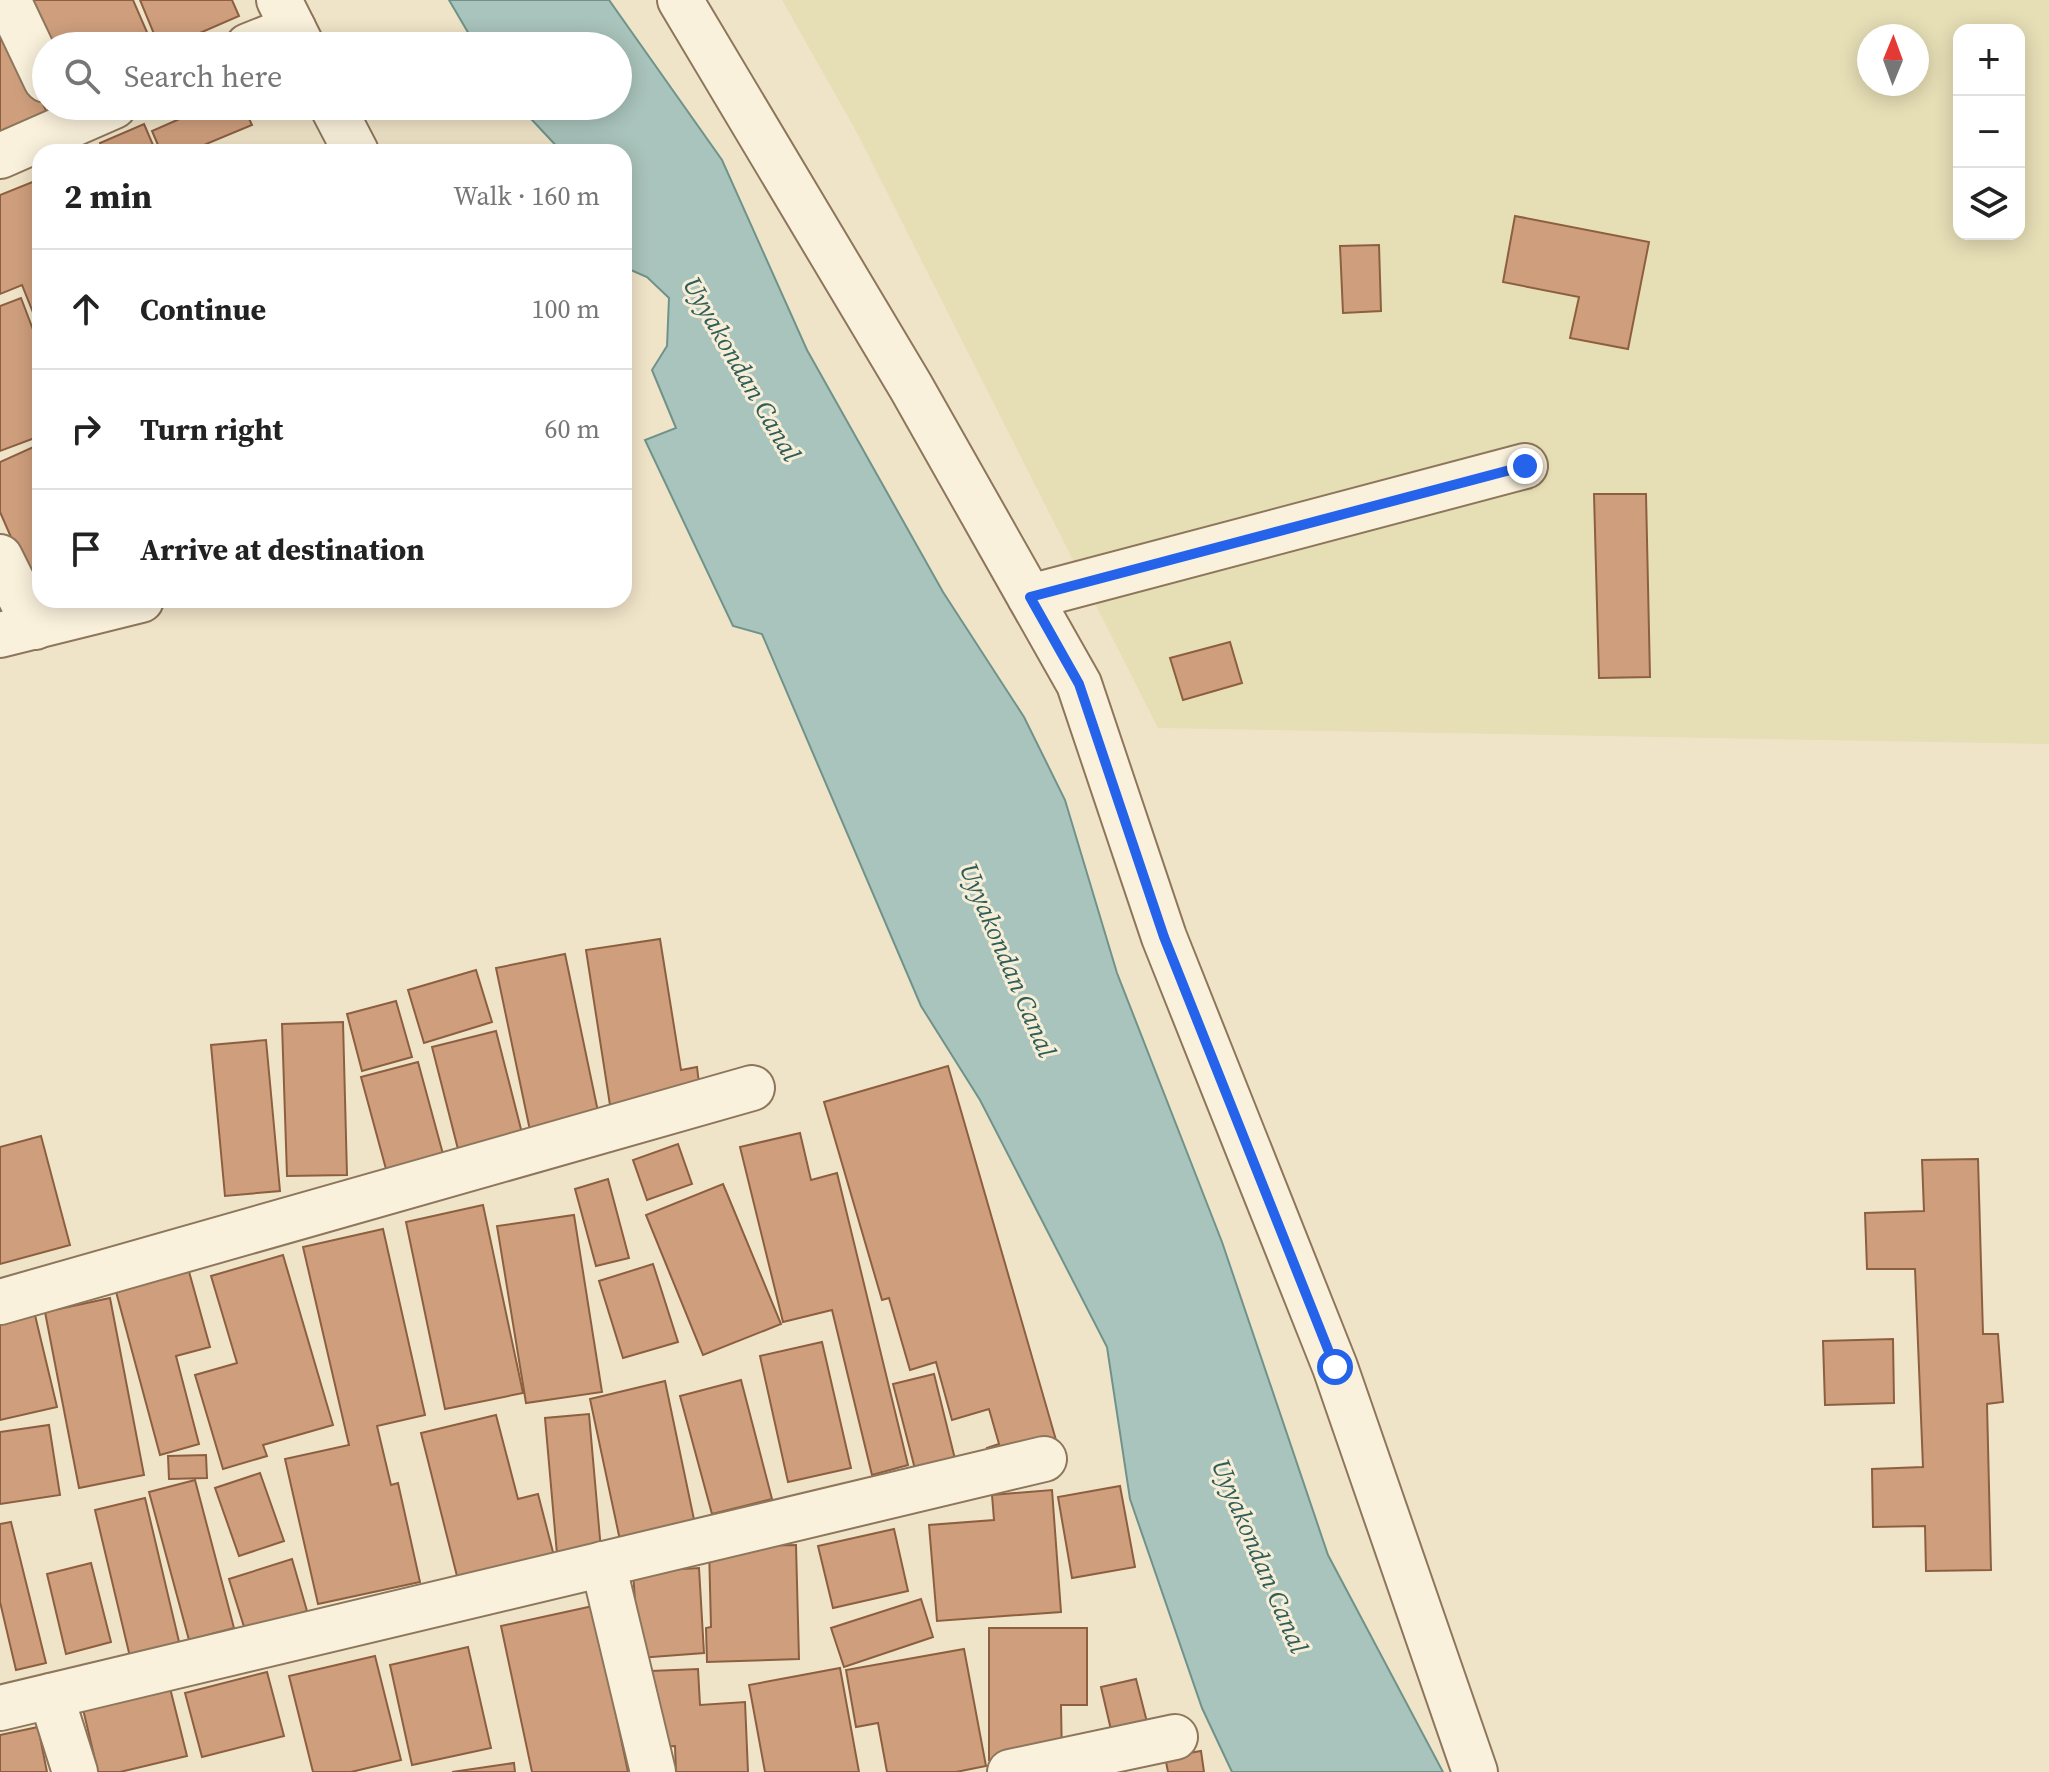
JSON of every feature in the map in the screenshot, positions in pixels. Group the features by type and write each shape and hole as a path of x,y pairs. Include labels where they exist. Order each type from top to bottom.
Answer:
{"street":[{"path":"8,0 32,51"},
{"path":"680,0 911,387 1079,684 1164,937 1335,1367 1475,1772"},
{"path":"339,120 352,144"},
{"path":"0,156 69,128"},
{"path":"1030,597 1525,466"},
{"path":"0,557 17,631 109,608"},
{"path":"0,1302 752,1088"},
{"path":"0,1708 1044,1459"},
{"path":"603,1564 653,1772"},
{"path":"51,1696 75,1772"},
{"path":"1010,1772 1175,1737"}],"shaded area":[{"path":"782,0 2049,0 2049,744 1158,728 856,131"}],"water":[{"path":"449,0 609,0 632,32 468,32"},
{"name":"Uyyakondan Canal","path":"632,33 722,160 807,350 943,592 1024,717 1065,800 1117,973 1222,1242 1328,1555 1443,1772 1232,1772 1202,1708 1130,1499 1107,1347 980,1100 921,1006 762,634 733,626 645,440 676,428 652,370 667,346 669,298 647,277 632,270 632,144 555,144 532,120 632,120"}],"building":[{"path":"24,0 133,0 147,32 39,32"},
{"path":"140,0 232,0 239,16 202,32 153,32"},
{"path":"0,7 32,79 32,120 37,120 0,136"},
{"path":"177,120 250,120 252,125 206,144 158,144 152,131"},
{"path":"144,124 153,144 100,144"},
{"path":"32,182 32,310 22,285 0,294 0,195"},
{"path":"1515,216 1649,242 1628,349 1570,338 1579,297 1503,282"},
{"path":"1379,245 1381,311 1343,313 1340,246"},
{"path":"21,298 32,327 32,439 0,451 0,306"},
{"path":"32,448 32,585 0,512 0,462"},
{"path":"1594,494 1646,494 1650,677 1599,678"},
{"path":"42,608 61,608 45,615"},
{"path":"1230,642 1242,683 1183,700 1170,658"},
{"path":"660,939 681,1070 697,1067 700,1092 610,1105 586,950"},
{"path":"565,954 601,1126 532,1140 496,968"},
{"path":"476,970 492,1022 424,1043 408,990"},
{"path":"396,1001 412,1057 362,1071 347,1014"},
{"path":"343,1022 347,1175 287,1176 282,1024"},
{"path":"496,1031 524,1141 460,1157 432,1047"},
{"path":"266,1040 280,1191 225,1196 211,1045"},
{"path":"418,1062 443,1154 386,1169 361,1077"},
{"path":"948,1066 1056,1440 990,1459 987,1448 999,1444 989,1409 952,1420 936,1362 910,1370 889,1298 882,1300 824,1102"},
{"path":"800,1133 811,1180 837,1173 908,1465 872,1475 832,1310 783,1322 740,1147"},
{"path":"41,1136 70,1245 0,1264 0,1147"},
{"path":"678,1144 692,1184 647,1200 633,1160"},
{"path":"1978,1159 1983,1334 1998,1334 2003,1402 1987,1404 1991,1570 1926,1571 1925,1526 1873,1527 1872,1469 1923,1467 1915,1269 1867,1269 1865,1213 1924,1211 1922,1160"},
{"path":"608,1179 629,1258 596,1266 575,1189"},
{"path":"723,1184 781,1324 703,1355 646,1215"},
{"path":"483,1205 523,1393 445,1409 406,1222"},
{"path":"574,1215 602,1392 526,1403 497,1226"},
{"path":"383,1229 425,1415 377,1426 391,1485 398,1483 420,1582 318,1604 285,1459 349,1445 303,1247"},
{"path":"283,1255 333,1425 263,1445 267,1456 223,1469 195,1375 237,1363 211,1276"},
{"path":"653,1264 678,1342 623,1358 599,1281"},
{"path":"188,1268 210,1347 176,1356 199,1444 160,1455 115,1288"},
{"path":"110,1298 144,1475 79,1488 45,1312"},
{"path":"34,1311 57,1407 0,1420 0,1319"},
{"path":"1893,1339 1894,1403 1825,1405 1823,1341"},
{"path":"822,1342 851,1468 788,1482 760,1356"},
{"path":"934,1374 955,1459 915,1469 893,1384"},
{"path":"741,1380 772,1499 712,1514 680,1396"},
{"path":"665,1381 696,1529 621,1545 590,1399"},
{"path":"589,1414 601,1550 557,1554 545,1418"},
{"path":"496,1415 518,1499 538,1494 554,1556 458,1580 421,1433"},
{"path":"49,1425 60,1495 0,1504 0,1432"},
{"path":"206,1455 207,1478 169,1479 168,1456"},
{"path":"260,1473 284,1541 239,1556 215,1488"},
{"path":"195,1480 234,1628 189,1640 149,1492"},
{"path":"1120,1486 1135,1567 1072,1578 1058,1497"},
{"path":"1052,1490 1061,1612 937,1621 929,1525 994,1520 992,1495"},
{"path":"145,1498 181,1650 131,1661 95,1510"},
{"path":"11,1522 46,1663 16,1670 0,1602 0,1524"},
{"path":"894,1529 908,1591 833,1608 818,1546"},
{"path":"796,1545 799,1659 707,1662 706,1628 711,1627 709,1547"},
{"path":"292,1559 307,1611 245,1630 229,1579"},
{"path":"91,1563 111,1642 66,1654 47,1574"},
{"path":"699,1568 704,1653 639,1658 633,1572"},
{"path":"921,1599 933,1637 844,1667 831,1628"},
{"path":"593,1606 628,1772 532,1772 501,1626"},
{"path":"989,1628 1087,1628 1087,1705 1061,1705 1062,1760 989,1760"},
{"path":"468,1647 491,1748 412,1765 390,1665"},
{"path":"964,1649 986,1766 956,1772 887,1772 878,1723 856,1727 846,1670"},
{"path":"375,1656 401,1760 351,1772 313,1772 289,1676"},
{"path":"840,1668 859,1772 765,1772 749,1685"},
{"path":"698,1669 700,1705 745,1702 748,1772 676,1772 675,1746 654,1747 651,1671"},
{"path":"267,1672 284,1736 202,1757 185,1693"},
{"path":"1136,1679 1148,1726 1112,1734 1101,1687"},
{"path":"169,1684 187,1756 120,1772 98,1772 82,1705"},
{"path":"38,1727 47,1772 0,1772 0,1735"},
{"path":"1201,1751 1204,1772 1168,1772 1165,1757"},
{"path":"514,1763 515,1772 452,1772"}],"route":[{"path":"1335,1367 1164,937 1079,684 1030,597 1525,466"}]}
